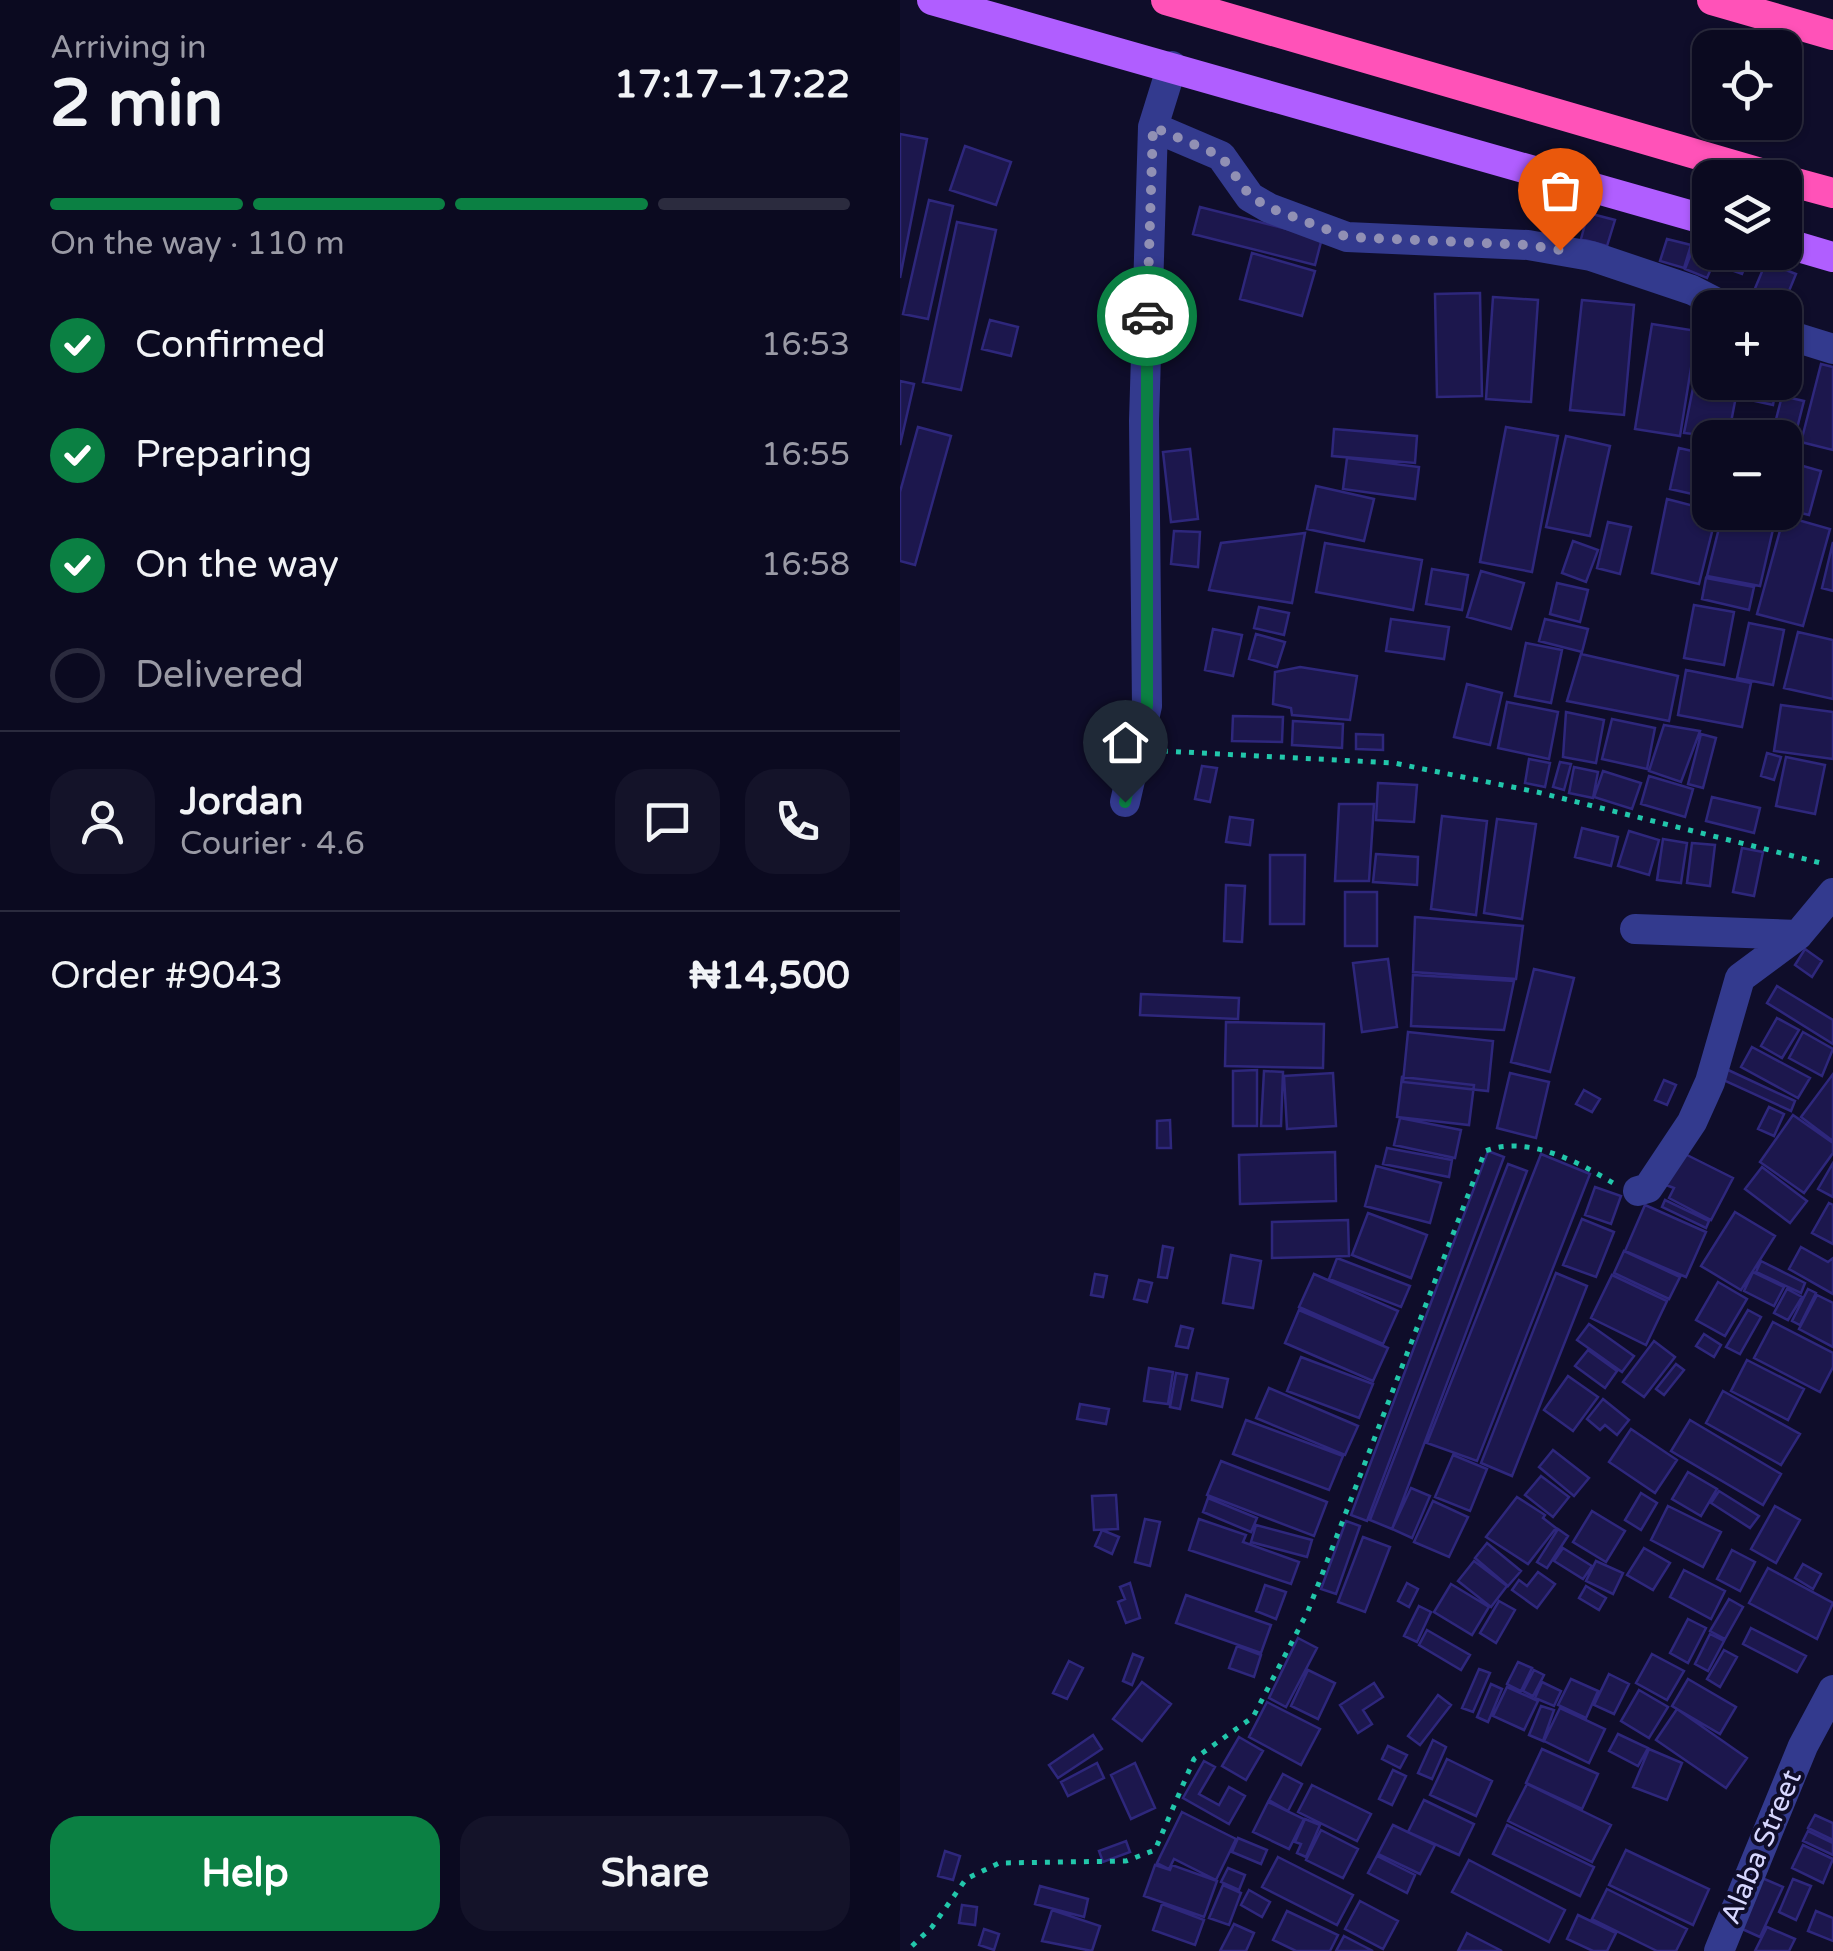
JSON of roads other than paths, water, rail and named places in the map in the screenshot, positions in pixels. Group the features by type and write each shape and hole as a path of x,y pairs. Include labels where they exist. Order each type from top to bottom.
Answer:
{"highway":[{"path":"1166,0 1716,160"},
{"path":"1712,0 1833,35"},
{"path":"1802,185 1833,194"}],"main road":[{"path":"932,0 1692,216"},
{"path":"1802,248 1833,257"}],"street":[{"path":"1125,802 1147,706 1144,421 1153,127 1172,66"},
{"path":"1153,127 1221,156 1250,196 1270,208 1347,237 1528,245 1591,256 1692,290"},
{"path":"1802,339 1833,348"},
{"path":"1638,1191 1648,1188 1692,1122 1723,1044 1740,978 1798,935 1833,893"},
{"path":"1635,928 1798,935"},
{"name":"Alaba Street","path":"1719,1951 1804,1746 1833,1690"}]}
